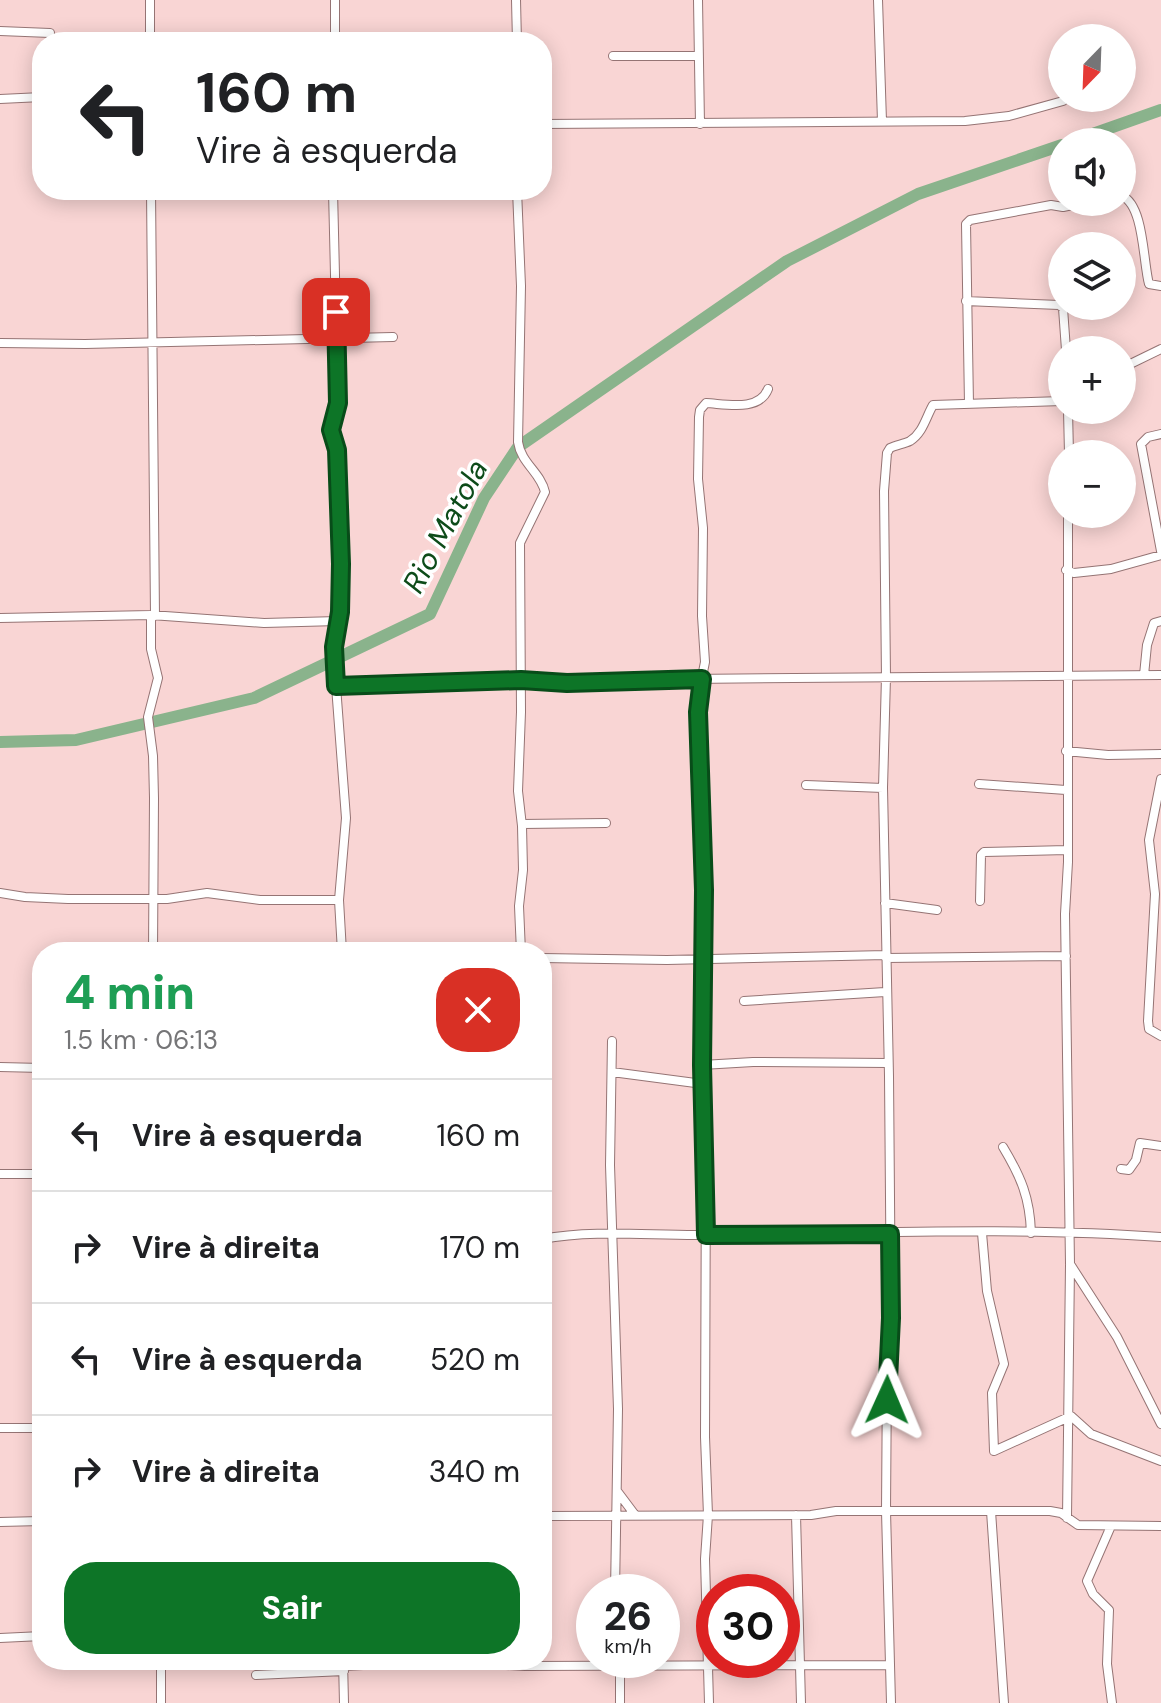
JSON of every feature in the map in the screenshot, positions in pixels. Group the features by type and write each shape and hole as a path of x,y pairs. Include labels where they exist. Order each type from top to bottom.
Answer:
{"street":[{"path":"150,0 150,32"},
{"path":"335,0 335,32"},
{"path":"516,0 517,32"},
{"path":"698,0 700,124"},
{"path":"878,0 882,121"},
{"path":"0,31 32,32"},
{"path":"613,56 698,56"},
{"path":"0,99 32,97"},
{"path":"552,124 979,120 1048,105"},
{"path":"151,200 151,649 158,678 148,717 153,756 153,942"},
{"path":"333,200 338,403 331,430 337,450 341,564 334,647 339,759 346,818 339,900 341,942"},
{"path":"517,200 521,286 518,442 521,457 543,484 545,492 520,543 518,791 523,870 519,906 521,942"},
{"path":"969,404 964,235 970,220 1048,206"},
{"path":"1136,214 1149,284 1161,286"},
{"path":"966,301 1059,305 1063,308 1065,336"},
{"path":"0,343 393,337"},
{"path":"1136,361 1161,349"},
{"path":"706,1574 706,1235 698,712 705,662 703,528 698,479 700,410 706,403 754,403 764,398 768,389"},
{"path":"891,1703 886,1511 890,1234 883,788 886,677 884,491 887,453 890,448 908,442 922,429 933,405 1048,401"},
{"path":"1070,572 1111,569 1161,553 1141,444 1148,437 1161,434"},
{"path":"1067,1518 1071,1232 1066,956 1068,528"},
{"path":"0,618 153,616 264,623 338,621"},
{"path":"1144,675 1150,630 1154,623 1161,621"},
{"path":"336,686 521,680 567,683 1043,674 1161,675"},
{"path":"1066,751 1108,755 1161,754"},
{"path":"1161,779 1149,840 1157,881 1148,1021 1149,1029 1161,1036"},
{"path":"979,784 1066,790"},
{"path":"806,785 883,788"},
{"path":"522,824 606,823"},
{"path":"980,901 981,855 984,852 1067,850"},
{"path":"0,893 68,899 167,899 207,893 260,900 339,900"},
{"path":"885,903 937,910"},
{"path":"552,958 1066,956"},
{"path":"744,1001 885,992"},
{"path":"612,1041 610,1165 614,1234 615,1574"},
{"path":"702,1065 753,1062 888,1063"},
{"path":"0,1067 32,1068"},
{"path":"612,1072 703,1084"},
{"path":"1121,1169 1129,1170 1132,1167 1140,1143 1161,1146"},
{"path":"1003,1147 1026,1192 1031,1233"},
{"path":"0,1174 32,1174"},
{"path":"552,1237 581,1233 1071,1232 1161,1237"},
{"path":"982,1233 987,1291 1004,1364 992,1393 994,1451 1068,1416 1075,1418 1091,1434 1161,1461"},
{"path":"1070,1264 1117,1337 1161,1424"},
{"path":"0,1428 32,1428"},
{"path":"617,1490 635,1515"},
{"path":"991,1511 1004,1703"},
{"path":"552,1516 1050,1511 1061,1513 1075,1525 1161,1526"},
{"path":"796,1515 801,1703"},
{"path":"0,1522 32,1521"},
{"path":"1111,1526 1087,1581 1093,1594 1109,1610 1107,1664 1112,1703"},
{"path":"0,1638 32,1636"},
{"path":"552,1663 576,1663"},
{"path":"801,1667 890,1665"},
{"path":"161,1670 161,1703"},
{"path":"256,1675 304,1670"},
{"path":"343,1670 344,1703"},
{"path":"620,1678 620,1703"},
{"path":"709,1678 709,1703"}],"waterway":[{"name":"Rio Matola","path":"1110,128 1161,110"},
{"name":"Rio Matola","path":"0,742 76,740 254,698 430,614 484,498 518,447 787,261 918,194 1048,150"}],"route":[{"path":"336,312 338,403 331,430 337,450 341,597 334,647 336,686 521,680 567,683 702,679 698,712 704,890 702,1065 706,1235 890,1234 891,1318 887,1400"}]}
